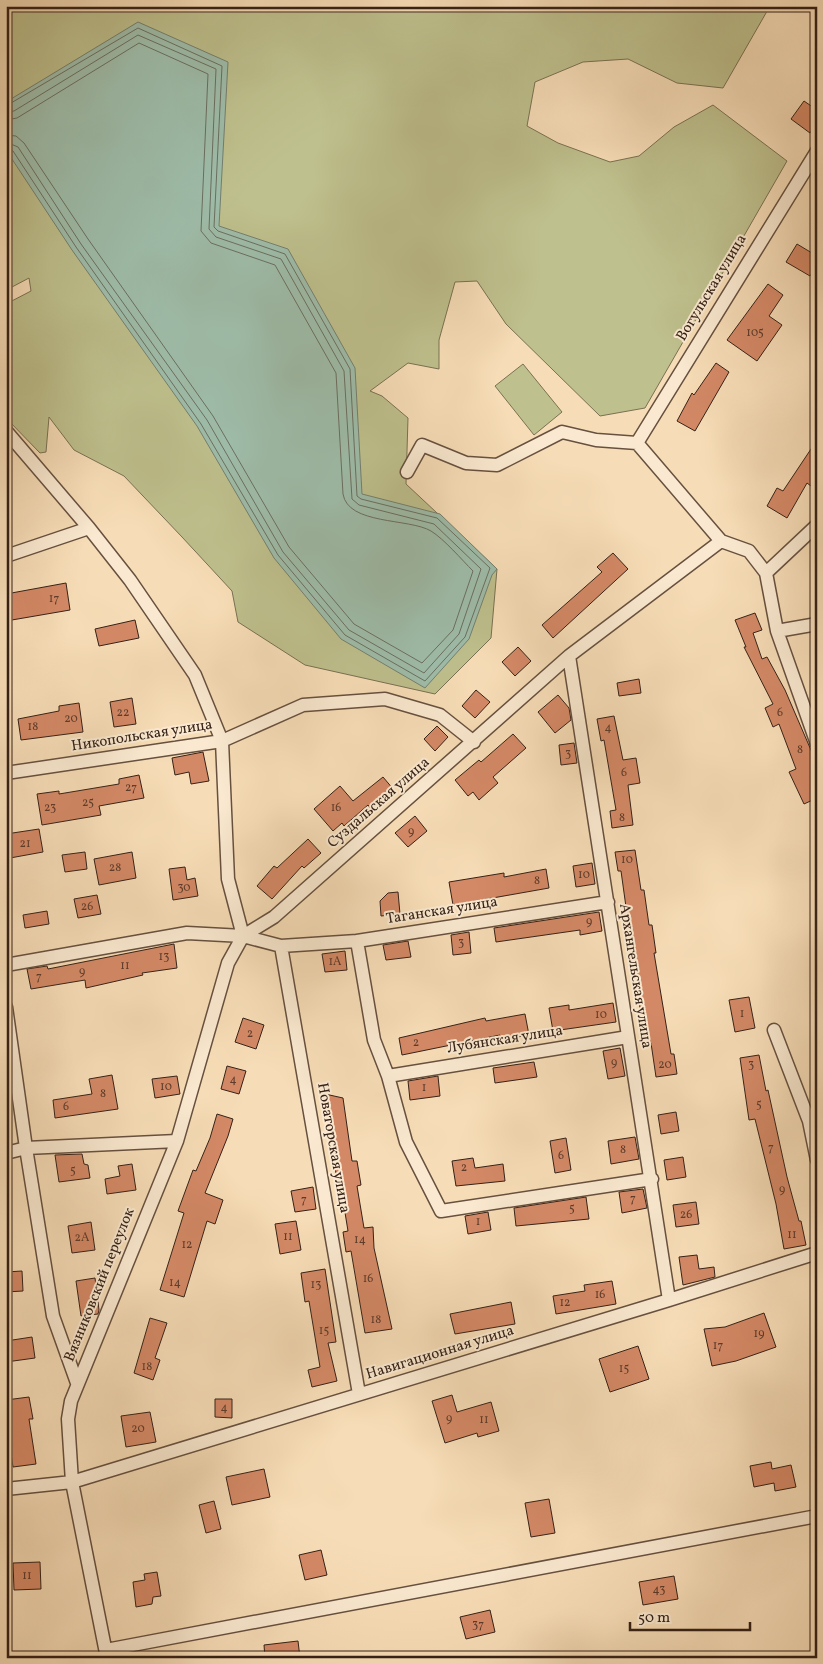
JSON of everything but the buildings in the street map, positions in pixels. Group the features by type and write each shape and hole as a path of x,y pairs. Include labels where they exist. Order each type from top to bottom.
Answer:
{"street":[{"name":"Вогульская улица","path":"637,443 817,151"},
{"path":"6,431 89,528 130,580 195,675 222,741 228,879 243,936"},
{"path":"406,472 422,445 466,463 497,465 562,432 596,440 637,443 720,541 749,551 766,573 777,631 816,739"},
{"path":"766,573 817,525"},
{"path":"6,556 89,528"},
{"name":"Суздальская улица","path":"243,936 274,917 569,656 720,541"},
{"path":"777,631 817,624"},
{"name":"Архангельская улица","path":"569,656 652,1179 669,1300"},
{"name":"Никопольская улица","path":"6,773 222,741 303,705 385,699 440,715 474,742"},
{"name":"Таганская улица","path":"281,946 357,940 608,902"},
{"path":"6,965 187,933 243,936 281,946"},
{"name":"Вязниковский переулок","path":"107,1654 72,1482 68,1420 77,1383 177,1140 228,963 243,936"},
{"path":"357,940 374,1040 388,1076 406,1142 441,1211 652,1179"},
{"name":"Новаторская улица","path":"281,946 359,1394"},
{"path":"6,1007 53,1316 77,1383"},
{"path":"774,1030 813,1119 817,1160"},
{"name":"Лубянская улица","path":"388,1076 628,1036"},
{"path":"6,1153 26,1148 177,1140"},
{"name":"Навигационная улица","path":"6,1489 72,1482 817,1253"},
{"path":"107,1654 817,1516"}],"green space":[{"path":"6,6 770,6 723,88 677,83 628,59 583,62 535,82 527,126 558,143 610,162 639,156 674,127 713,105 787,161 645,408 600,416 506,324 477,281 455,282 439,340 439,369 408,363 370,391 382,396 408,418 406,484 497,569 491,638 435,694 305,665 238,622 232,591 124,476 74,450 49,417 46,452 40,453 6,418 6,304 31,291 29,278 12,287 6,285"},
{"path":"523,364 562,412 534,435 495,386"}],"water":[{"path":"138,22 228,62 219,226 288,249 355,368 362,494 440,514 497,569 492,575 469,639 425,688 341,639 274,558 197,426 72,250 6,150 6,102"}]}
